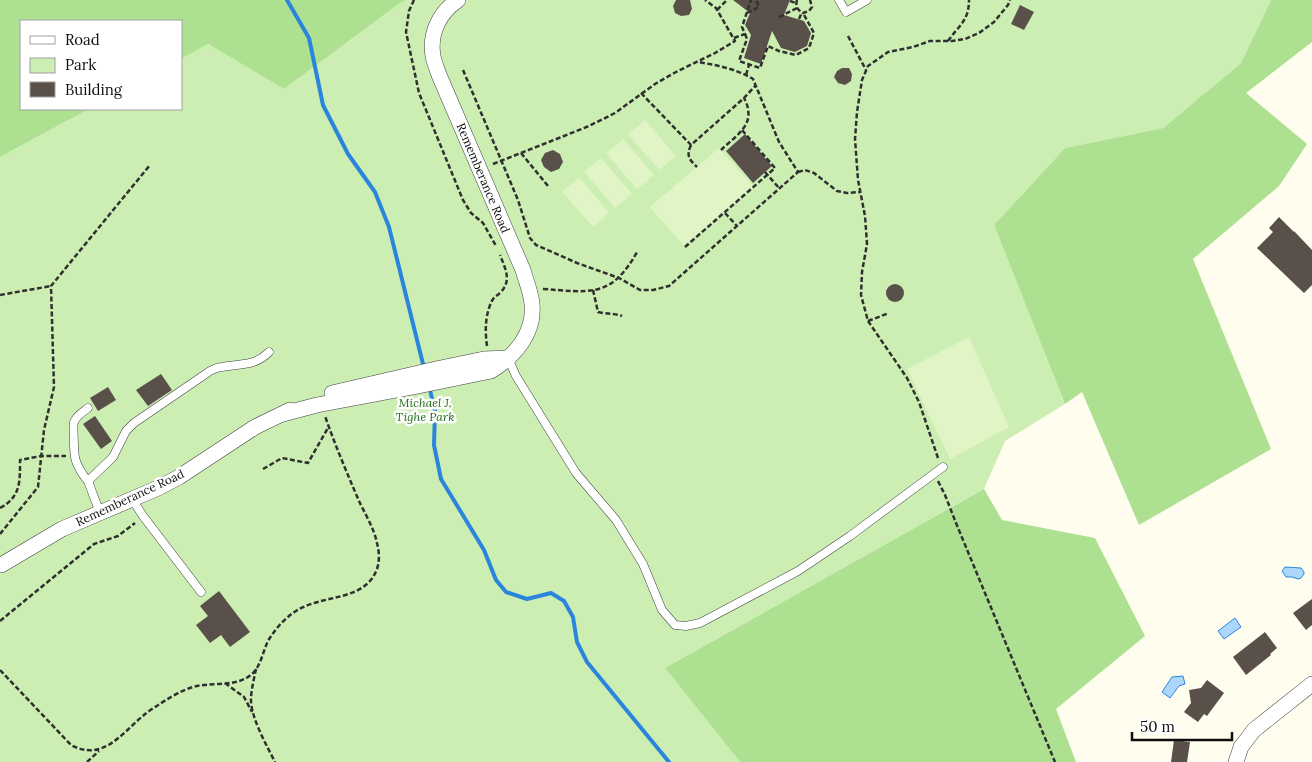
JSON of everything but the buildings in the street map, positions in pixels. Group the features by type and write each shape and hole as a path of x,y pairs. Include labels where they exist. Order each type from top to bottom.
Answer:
{"street":[{"name":"Rememberance Road","path":"436,375 491,371 501,365 526,336 530,326 532,306 522,270 439,75 433,56 432,44 437,22 450,5 458,0"},
{"name":"Rememberance Road","path":"282,414 436,375 490,359 508,358"},
{"name":"Rememberance Road","path":"0,567 62,530 179,477 255,427 312,400 338,391 416,380"},
{"path":"1236,762 1245,741 1254,730 1312,684"}],"lane":[{"path":"839,0 846,12 867,0"},
{"path":"88,481 114,457 126,431 134,423 210,371 221,367 250,364 262,359 269,352"},
{"path":"508,358 516,376 576,473 616,520 642,564 662,610 675,625 686,626 700,623 798,571 850,536 943,467"},
{"path":"88,408 74,421 75,458 88,481 100,513"},
{"path":"132,499 201,592"}],"path":[{"path":"414,0 409,10 406,32 419,93 463,200 471,213 483,223 496,246 508,280 505,287 494,297 488,314 485,333 490,359"},
{"path":"480,169 589,126 615,113 641,93 676,72 722,50 735,41 717,10 705,0"},
{"path":"717,10 727,0"},
{"path":"751,0 742,27 747,39 739,61 760,68 768,46 796,55 809,48 814,33 797,8 796,2 790,1"},
{"path":"746,13 759,7 756,0"},
{"path":"802,13 809,12 812,7 811,1 815,0"},
{"path":"948,41 964,21 969,11 969,0"},
{"path":"1010,0 994,22 978,33 965,39 930,41 888,52 868,66 862,80 855,139 858,180 865,216 867,244 862,272 861,295 868,321 906,378 918,402 937,458 943,467 938,480 1055,762"},
{"path":"779,17 797,8"},
{"path":"799,19 802,13"},
{"path":"734,38 744,34"},
{"path":"848,36 866,71"},
{"path":"698,62 713,64 753,79 779,142 798,172"},
{"path":"746,75 749,65"},
{"path":"463,70 518,200 530,238 536,245 577,263 619,278 640,290 653,290 669,286 798,172 805,170 814,173 837,191 847,193 860,192"},
{"path":"697,166 689,157 688,152 691,145 756,85"},
{"path":"641,93 691,145"},
{"path":"721,150 742,130 748,121 749,111 744,98"},
{"path":"685,247 766,173 775,168 742,130"},
{"path":"521,153 548,186"},
{"path":"0,295 51,286 150,165"},
{"path":"766,173 780,188"},
{"path":"725,212 737,226"},
{"path":"528,288 586,292 604,288 619,278 629,267 636,252"},
{"path":"0,534 38,487 44,430 54,387 51,286"},
{"path":"593,290 598,312 622,316"},
{"path":"868,321 889,313"},
{"path":"87,762 99,750 115,742 145,714 178,693 193,687 239,682 250,676 256,668 268,642 288,616 309,605 363,588 371,580 380,560 377,542 324,414 317,405"},
{"path":"264,469 282,458 308,463 329,426"},
{"path":"0,508 9,504 16,495 20,479 20,460 41,456 75,458"},
{"path":"0,621 94,544 118,536 143,516"},
{"path":"254,716 251,700 256,668"},
{"path":"0,670 70,745 86,751 99,750"},
{"path":"225,683 244,698 275,762"}],"green space":[{"path":"0,0 406,0 284,89 208,44 182,58 182,20 20,20 20,110 87,110 0,157"},
{"name":"Michael J. Tighe Park","path":"406,0 1271,0 1241,63 1163,128 1065,148 994,225 1065,404 1005,441 984,489 665,668 740,762 0,762 0,157 87,110 182,110 182,58 208,44 284,89"},
{"path":"1271,0 1312,0 1312,42 1246,93 1307,144 1279,186 1193,259 1271,449 1139,525 1082,392 1065,404 994,225 1065,148 1163,128 1241,63"},
{"path":"645,120 676,156 659,170 628,134"},
{"path":"623,139 654,175 637,189 606,153"},
{"path":"719,148 754,187 684,246 650,207"},
{"path":"601,158 632,194 615,208 584,172"},
{"path":"579,177 609,213 593,227 562,192"},
{"path":"969,337 1009,427 950,459 907,369"},
{"path":"984,489 1002,520 1095,538 1145,636 1056,709 1076,762 740,762 665,668"}],"water":[{"path":"1285,567 1301,568 1304,574 1298,579 1286,577 1282,571"},
{"path":"1235,618 1241,627 1224,639 1218,631"},
{"path":"1183,676 1185,684 1179,686 1170,698 1162,692 1172,677"}],"waterway":[{"path":"287,0 309,38 323,105 348,154 375,192 389,227 424,368"},
{"path":"429,386 435,411 434,445 441,479 484,550 496,580 506,592 527,599 551,593 564,601 573,617 577,642 587,662 669,762"}]}
